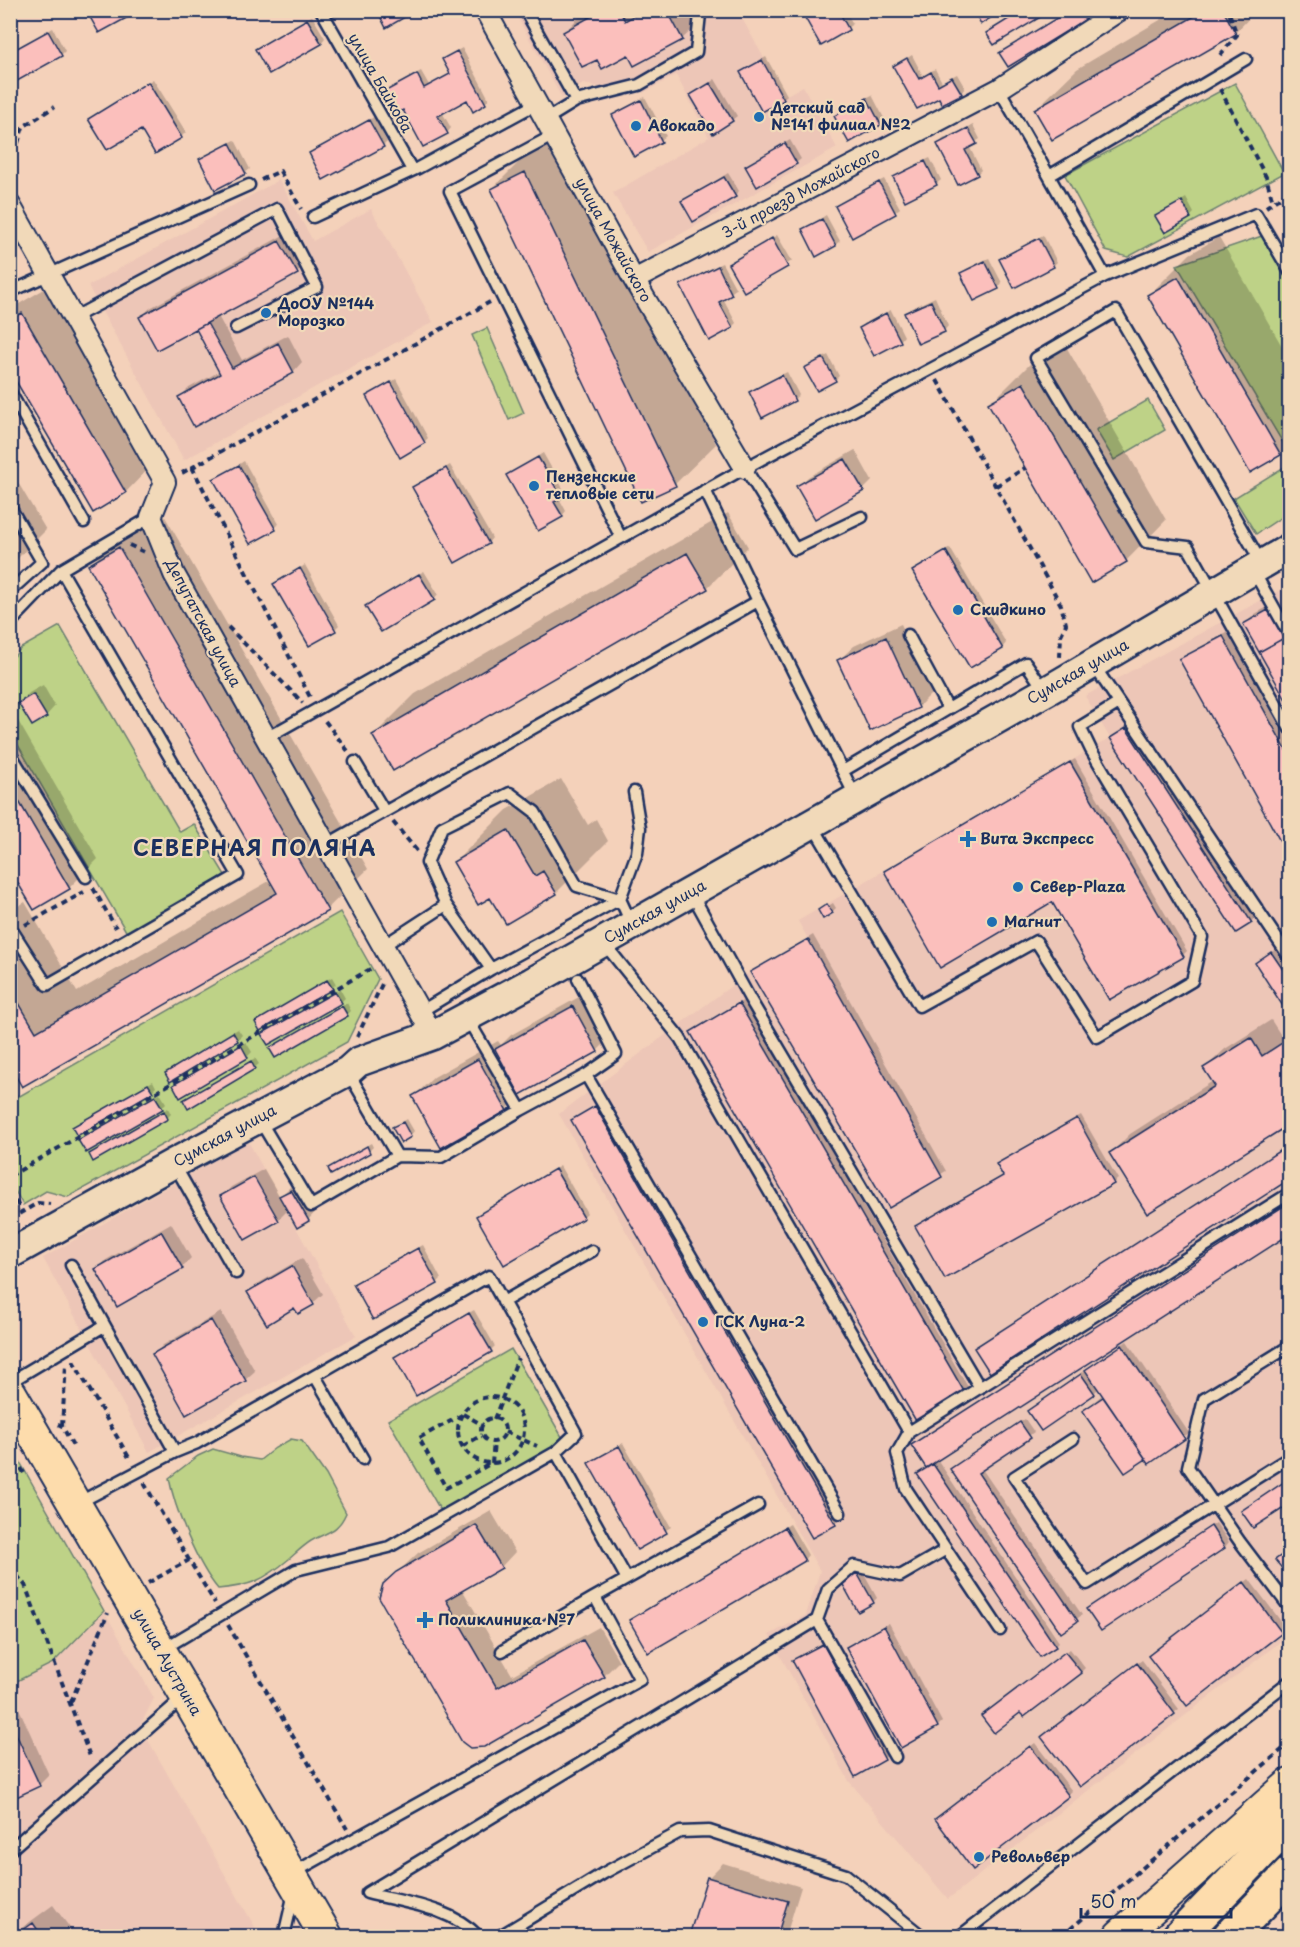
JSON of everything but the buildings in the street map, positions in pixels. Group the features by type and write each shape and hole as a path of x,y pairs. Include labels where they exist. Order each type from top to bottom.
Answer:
{"highway":[{"path":"1180,1936 1290,1822"},
{"path":"1230,1936 1290,1874"}],"main road":[{"name":"улица Аустрина","path":"10,1393 326,1934"},
{"path":"1120,1936 1290,1785"},
{"path":"1249,1936 1290,1886"}],"street":[{"name":"улица Можайского","path":"485,10 634,280 745,468"},
{"name":"3-й проезд Можайского","path":"634,280 999,89 1120,10"},
{"path":"10,206 165,482 151,517"},
{"name":"Депутатская улица","path":"151,517 174,574 427,1024"},
{"name":"Сумская улица","path":"10,1254 348,1071 358,1062 427,1024 467,1017 603,942 1045,692 1290,548"}],"lane":[{"name":"улица Байкова","path":"321,10 412,170"},
{"path":"525,10 576,101"},
{"path":"1285,10 1290,17"},
{"path":"621,538 450,191 545,119 576,101 639,85 696,52 701,12"},
{"path":"1049,177 1246,59"},
{"path":"999,89 1105,276"},
{"path":"314,216 412,170 545,119"},
{"path":"10,292 249,185"},
{"path":"73,318 277,209 317,287 237,328"},
{"path":"266,738 705,490 1105,276 1256,214 1290,272"},
{"path":"1290,636 1258,567 1116,311 1036,358 1146,542 1188,547 1290,729"},
{"path":"10,392 84,522"},
{"path":"745,468 795,549 861,517"},
{"path":"705,490 856,798"},
{"path":"10,507 42,562 10,591"},
{"path":"10,623 61,570 151,517"},
{"path":"12,930 47,985 238,875 61,570"},
{"path":"326,845 758,602"},
{"path":"908,635 948,709"},
{"path":"843,771 1026,663 1045,692"},
{"path":"1093,663 1290,958"},
{"path":"812,824 919,1005 1036,940 1097,1037 1192,981 1202,937 1091,750 1080,727 1119,703"},
{"path":"10,753 86,877"},
{"path":"355,762 385,812"},
{"path":"427,1024 491,969 620,898 637,853 640,828 634,792"},
{"path":"491,969 446,904 427,864 442,827 510,793 535,812 577,886 620,898"},
{"path":"691,892 750,999 980,1388"},
{"path":"620,898 632,925"},
{"path":"383,946 446,904"},
{"path":"603,942 680,1038 909,1432"},
{"path":"258,1118 311,1206 397,1156 441,1157 586,1075 616,1054 578,979"},
{"path":"467,1017 521,1110"},
{"path":"348,1071 397,1156"},
{"path":"586,1075 840,1513"},
{"path":"174,1164 236,1273"},
{"path":"1000,1630 906,1489 897,1453 909,1432 1290,1193"},
{"path":"503,1302 592,1251"},
{"path":"72,1265 175,1452"},
{"path":"75,1504 197,1443 489,1276 576,1433 556,1452 389,1547 296,1570 160,1651"},
{"path":"10,1382 104,1326"},
{"path":"1290,1346 1204,1399 1188,1467 1290,1608"},
{"path":"315,1376 363,1459"},
{"path":"1073,1439 1014,1477 1087,1584 1290,1457"},
{"path":"556,1452 627,1580"},
{"path":"502,1651 758,1505"},
{"path":"478,1936 469,1927 451,1916 367,1893 817,1620 828,1589 854,1566 900,1576 945,1550"},
{"path":"284,1936 293,1879 353,1840 640,1680 595,1598"},
{"path":"817,1620 895,1757"},
{"path":"960,1936 1290,1681"},
{"path":"10,1850 186,1695"},
{"path":"500,1936 604,1872 680,1832 709,1831 846,1875 922,1936"}],"path":[{"path":"1215,78 1266,177 1274,202"},
{"path":"10,150 18,143 23,127 54,107"},
{"path":"249,185 280,171 302,212 314,216"},
{"path":"1256,214 1290,191"},
{"path":"165,482 501,296"},
{"path":"930,369 1061,605 1066,624 1061,635 1060,658"},
{"path":"192,467 314,710"},
{"path":"996,486 1025,468"},
{"path":"115,538 148,554"},
{"path":"223,622 314,710 355,762"},
{"path":"385,812 427,864"},
{"path":"86,877 124,941"},
{"path":"12,930 92,888"},
{"path":"10,1176 378,965 381,972"},
{"path":"357,1038 385,979"},
{"path":"10,1192 22,1212"},
{"path":"10,1219 38,1203 59,1205"},
{"path":"494,1419 525,1341"},
{"path":"63,1426 66,1349"},
{"path":"66,1349 353,1840"},
{"path":"462,1414 419,1438 446,1488 492,1463 503,1461 512,1455 522,1440 524,1427 522,1417 516,1408 502,1399 487,1397 476,1400 467,1407 458,1427 459,1438 471,1456 492,1463"},
{"path":"462,1414 483,1425"},
{"path":"494,1419 503,1425 505,1432 501,1439 494,1442 487,1441 482,1436 486,1420 494,1419"},
{"path":"505,1432 522,1440"},
{"path":"463,1446 482,1436"},
{"path":"492,1463 494,1442"},
{"path":"144,1586 189,1560"},
{"path":"10,1567 25,1585 96,1774"},
{"path":"70,1703 108,1613"},
{"path":"1062,1936 1290,1743"}],"shaded area":[{"name":"Детский сад №141 филиал №2","path":"514,11 742,11 739,13 785,96 803,86 837,148 648,252 613,193 709,137 676,75 643,93 635,78 606,88 583,84 562,98"},
{"name":"ДоОУ №144 Морозко","path":"279,180 313,241 371,209 433,322 184,460 88,286"},
{"path":"1289,585 1289,1635 948,1899 849,1781 769,1635 806,1615 820,1571 559,1114 750,972 808,939 798,921 1110,738 1085,696"},
{"path":"248,1141 356,1336 149,1452 43,1258"},
{"path":"10,1458 104,1611 154,1698 140,1726 260,1936 11,1936"}],"green space":[{"path":"1235,83 1284,173 1128,257 1106,251 1065,175"},
{"path":"1262,236 1289,283 1289,453 1177,265"},
{"path":"487,328 524,413 509,420 472,335"},
{"path":"1148,400 1165,430 1114,460 1096,430"},
{"path":"1289,464 1289,512 1256,534 1234,498"},
{"path":"60,626 180,832 194,824 225,875 127,933 11,733 10,661 21,648"},
{"path":"340,912 378,979 347,1042 68,1197 46,1191 23,1205 11,1184 10,1085 18,1097"},
{"path":"511,1349 565,1442 442,1513 388,1420"},
{"path":"291,1439 302,1441 326,1475 346,1513 343,1520 331,1531 308,1543 264,1577 248,1584 218,1589 202,1566 188,1536 169,1478 198,1456 213,1449 260,1460"},
{"path":"11,1446 104,1611 53,1663 11,1684"}],"place":[{"name":"Детский сад №141 филиал №2","path":"759,117"},
{"name":"Авокадо","path":"636,126"},
{"name":"ДоОУ №144 Морозко","path":"266,313"},
{"name":"Пензенские тепловые сети","path":"534,486"},
{"name":"Скидкино","path":"958,610"},
{"name":"Вита Экспресс","path":"968,839"},
{"name":"Север-Plaza","path":"1018,887"},
{"name":"Магнит","path":"992,922"},
{"name":"ГСК Луна-2","path":"703,1322"},
{"name":"Поликлиника №7","path":"425,1620"},
{"name":"Револьвер","path":"979,1857"}],"district":[{"name":"СЕВЕРНАЯ ПОЛЯНА","path":"255,849"}]}
